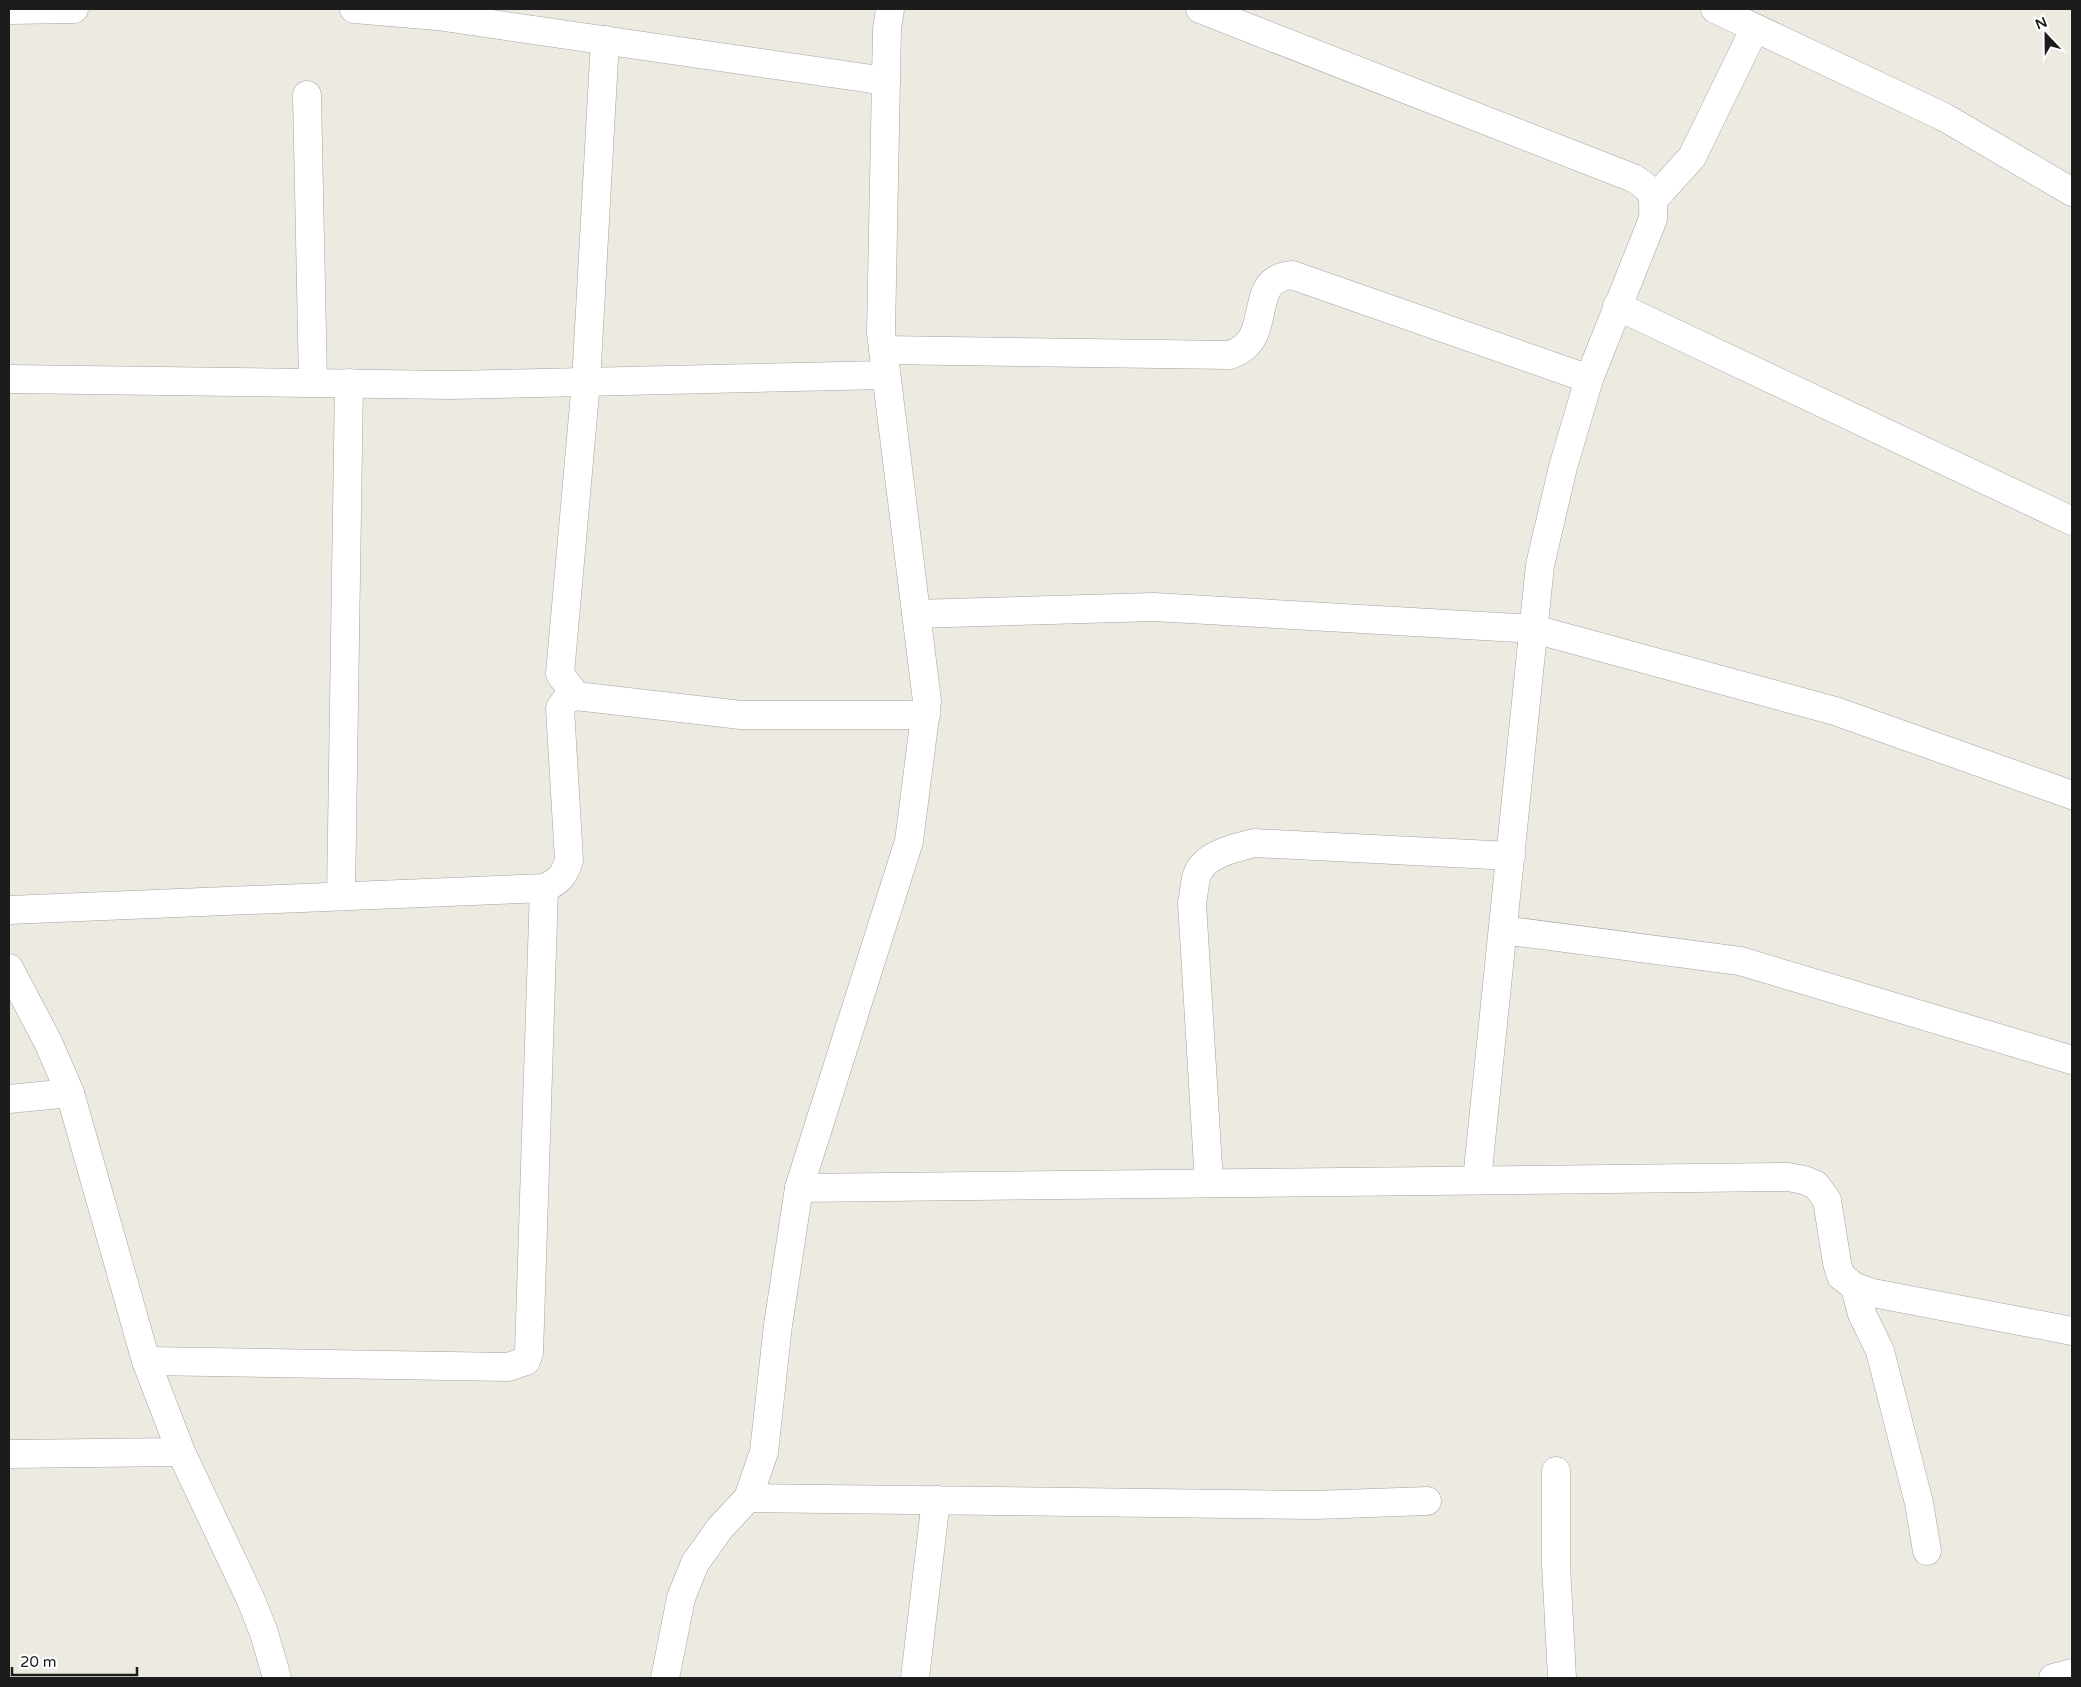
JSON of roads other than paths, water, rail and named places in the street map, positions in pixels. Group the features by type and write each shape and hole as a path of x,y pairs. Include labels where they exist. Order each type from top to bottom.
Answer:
{"street":[{"path":"9,10 74,9"},
{"path":"354,9 437,16 886,81"},
{"path":"665,1678 681,1598 695,1563 720,1528 748,1498 764,1452 778,1325 799,1188 909,841 926,715 927,701 881,332 887,29 890,9"},
{"path":"1200,9 1633,178 1646,186 1654,199"},
{"path":"1715,9 1944,117 2072,192"},
{"path":"1478,1180 1540,565 1563,467 1589,380 1652,219 1654,199 1692,156 1755,28"},
{"path":"576,696 560,674 586,382 605,40"},
{"path":"306,95 313,382"},
{"path":"9,379 451,385 586,382 884,363 1229,355 1246,347 1253,338 1267,289 1272,281 1280,276 1292,275 1589,380"},
{"path":"1618,306 2072,521"},
{"path":"341,896 349,383"},
{"path":"916,614 1154,607 1534,629 1835,711 2072,795"},
{"path":"9,910 544,888 557,882 565,874 569,860 560,708 566,700 576,696 741,715 926,715"},
{"path":"1209,1183 1192,902 1197,873 1210,859 1228,850 1254,843 1511,856"},
{"path":"146,1361 508,1367 526,1361 529,1353 544,888"},
{"path":"1503,930 1740,961 2072,1060"},
{"path":"9,968 48,1042 70,1094 146,1361 181,1452 264,1633 277,1678"},
{"path":"9,1099 70,1094"},
{"path":"799,1188 1788,1177 1804,1180 1816,1185 1827,1200 1837,1263 1842,1276 1855,1287 1872,1293 2072,1330"},
{"path":"1855,1287 1862,1314 1880,1351 1919,1503 1928,1551"},
{"path":"9,1454 181,1452"},
{"path":"1556,1471 1556,1564 1562,1678"},
{"path":"748,1498 1315,1505 1427,1501"},
{"path":"915,1678 936,1500"},
{"path":"2053,1678 2072,1673"}]}
